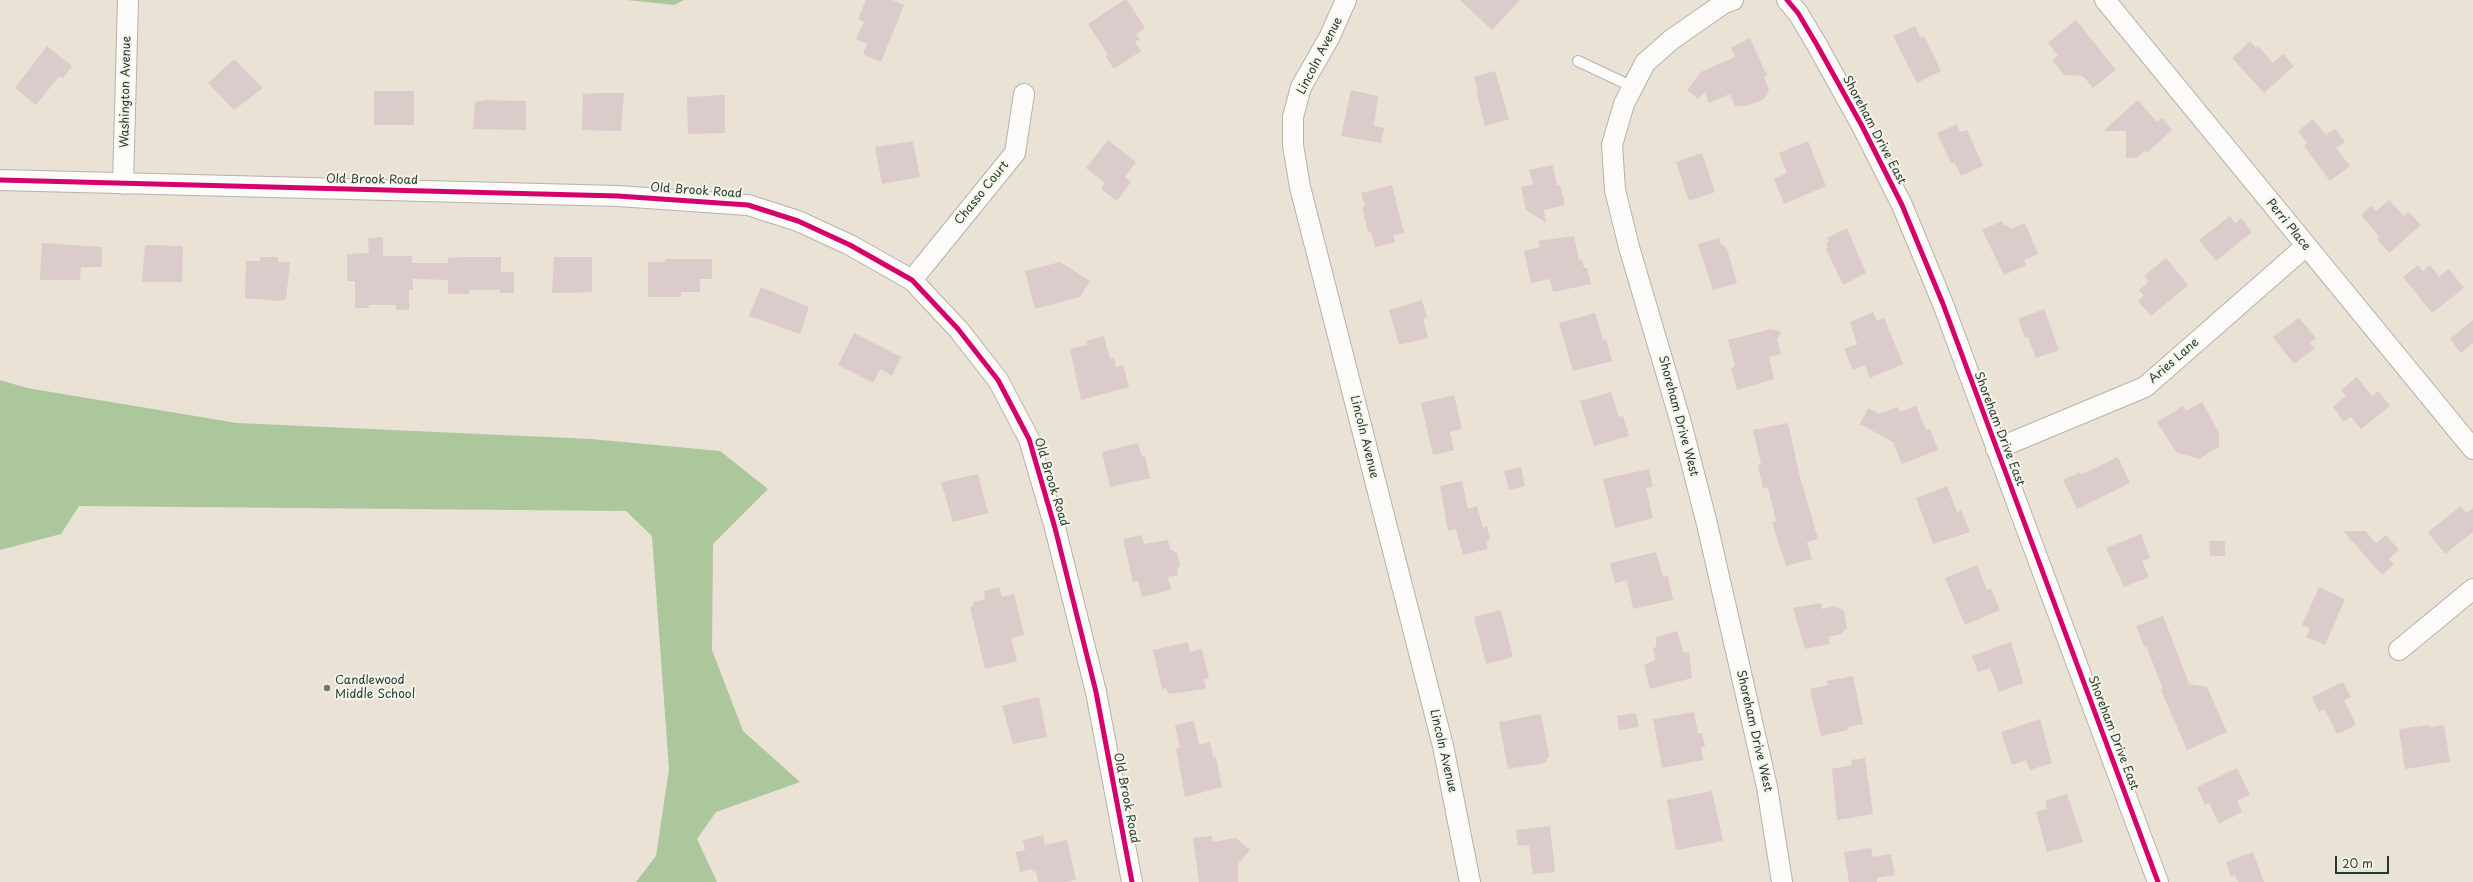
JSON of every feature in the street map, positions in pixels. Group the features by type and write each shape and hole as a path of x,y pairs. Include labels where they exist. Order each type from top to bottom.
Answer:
{"street":[{"name":"Washington Avenue","path":"124,184 128,0"},
{"name":"Lincoln Avenue","path":"1346,0 1329,38 1301,87 1293,117 1293,145 1300,187 1443,746 1470,882"},
{"name":"Shoreham Drive West","path":"1732,0 1724,3 1671,40 1645,63 1624,104 1612,145 1615,190 1629,247 1681,423 1707,524 1767,787 1782,882"},
{"name":"Shoreham Drive East","path":"1787,0 1817,45 1862,126 1902,205 1943,304 2158,882"},
{"name":"Perri Place","path":"2105,0 2473,448"},
{"name":"Chasso Court","path":"912,280 1014,153 1024,94"},
{"name":"Old Brook Road","path":"0,180 618,196 748,205 798,221 850,245 912,280 958,329 998,380 1029,439 1054,528 1096,692 1132,882"},
{"name":"Aries Lane","path":"1996,449 2145,387 2306,246"},
{"path":"2399,650 2473,589"}],"lane":[{"path":"1578,61 1633,87"}],"green space":[{"path":"627,0 684,0 674,5"},
{"path":"0,380 27,388 237,423 591,439 720,451 768,489 713,544 712,650 743,731 800,782 716,812 697,839 717,882 636,882 656,856 669,769 652,536 626,511 79,506 61,534 0,550"}],"building":[{"path":"866,0 892,0 904,5 881,62 863,54 867,44 856,39 864,22 858,19"},
{"path":"1124,0 1127,0 1145,28 1136,34 1140,40 1135,42 1141,51 1114,69 1105,56 1108,55 1088,24"},
{"path":"1460,0 1520,0 1492,30"},
{"path":"2076,20 2116,70 2093,88 2083,76 2064,75 2052,60 2058,56 2048,43"},
{"path":"1915,26 1920,37 1924,36 1941,71 1917,83 1893,36"},
{"path":"1750,38 1767,76 1764,77 1769,90 1764,99 1747,106 1735,106 1730,94 1709,103 1705,92 1698,99 1687,90 1701,72 1735,57 1731,48"},
{"path":"2250,41 2256,48 2258,46 2273,63 2283,54 2294,66 2264,93 2232,58"},
{"path":"47,46 72,66 63,78 59,76 36,105 15,88"},
{"path":"234,59 263,88 234,110 208,83"},
{"path":"1495,71 1509,119 1485,126 1474,77"},
{"path":"1351,90 1378,96 1374,126 1384,128 1381,143 1341,136"},
{"path":"374,91 414,91 414,125 374,125"},
{"path":"624,93 621,131 582,130 583,94"},
{"path":"725,95 725,133 688,134 687,97"},
{"path":"486,100 526,101 526,130 473,129 475,102"},
{"path":"2138,100 2157,122 2162,118 2172,130 2147,153 2145,151 2136,158 2126,158 2126,131 2103,131"},
{"path":"2313,119 2326,135 2335,129 2345,142 2336,148 2350,166 2330,181 2304,146 2307,143 2298,131"},
{"path":"1957,124 1960,132 1967,130 1983,166 1961,176 1955,163 1951,163 1937,133"},
{"path":"1108,140 1136,162 1125,177 1131,182 1117,201 1101,189 1105,183 1086,168"},
{"path":"913,141 920,177 882,184 875,147"},
{"path":"1808,141 1826,186 1784,204 1774,179 1787,173 1779,153"},
{"path":"1702,153 1715,192 1689,201 1676,162"},
{"path":"1553,165 1557,186 1560,185 1565,205 1544,210 1546,223 1526,210 1521,187 1533,184 1529,170"},
{"path":"1392,185 1404,233 1393,235 1395,242 1375,247 1371,231 1368,232 1362,207 1365,207 1361,193"},
{"path":"2389,200 2404,216 2409,212 2421,225 2389,253 2377,239 2379,236 2361,215 2371,206 2376,211"},
{"path":"2230,216 2235,223 2241,218 2252,232 2216,261 2199,240"},
{"path":"2002,221 2004,226 2008,225 2010,229 2025,223 2038,254 2024,260 2026,265 2004,275 1982,230"},
{"path":"1847,228 1866,273 1843,285 1826,249 1828,247 1826,243 1829,242 1827,238"},
{"path":"1574,236 1579,260 1582,259 1584,268 1587,268 1591,284 1553,292 1550,279 1531,283 1524,251 1540,247 1538,241"},
{"path":"383,237 383,256 412,256 412,263 448,263 448,258 501,257 501,272 514,272 514,293 500,293 500,290 469,290 469,294 448,294 448,280 413,279 413,290 409,290 409,310 396,310 396,305 369,305 369,308 355,308 355,281 347,281 347,254 369,253 368,238"},
{"path":"1719,238 1720,243 1727,249 1737,283 1713,290 1698,244"},
{"path":"42,243 102,247 102,267 81,267 80,280 40,280"},
{"path":"145,245 183,246 182,282 142,282"},
{"path":"260,257 278,257 278,262 290,262 286,299 280,301 245,298 246,261 260,261"},
{"path":"554,257 592,257 592,292 552,293"},
{"path":"2166,258 2188,285 2151,316 2138,301 2144,296 2139,290 2149,282 2144,276"},
{"path":"665,259 712,259 712,279 700,279 700,292 681,292 681,297 648,297 648,262 665,262"},
{"path":"1060,262 1090,281 1080,297 1035,309 1025,271"},
{"path":"2418,265 2423,271 2430,265 2439,277 2449,269 2464,288 2432,313 2403,277"},
{"path":"761,287 809,307 800,334 749,316"},
{"path":"1422,300 1427,318 1423,319 1428,338 1399,345 1389,310"},
{"path":"2044,309 2059,350 2036,358 2028,337 2025,338 2018,319"},
{"path":"1873,312 1877,321 1884,318 1903,364 1870,378 1865,365 1853,370 1844,349 1857,344 1850,322"},
{"path":"1595,313 1603,340 1606,339 1612,361 1573,371 1559,323"},
{"path":"2299,318 2316,338 2310,343 2315,348 2294,364 2273,337"},
{"path":"2473,320 2473,343 2461,353 2450,339"},
{"path":"1771,329 1781,332 1777,340 1781,354 1769,357 1774,379 1737,390 1731,368 1735,366 1728,340"},
{"path":"854,333 901,357 892,376 880,369 873,383 838,365"},
{"path":"1104,336 1110,359 1114,358 1116,367 1123,365 1129,387 1081,400 1070,349 1087,345 1086,341"},
{"path":"2357,377 2372,396 2378,391 2390,406 2361,429 2351,417 2344,422 2333,407 2346,396 2341,390"},
{"path":"1611,392 1619,417 1623,416 1629,436 1594,446 1580,401"},
{"path":"1454,395 1462,429 1450,432 1454,450 1433,455 1421,403"},
{"path":"2202,402 2219,433 2219,447 2199,459 2176,452 2157,422 2183,406 2186,411"},
{"path":"1916,406 1926,430 1930,429 1938,450 1902,464 1893,442 1860,424 1868,408 1879,414 1898,407 1900,412"},
{"path":"1788,423 1800,477 1818,539 1807,542 1812,559 1786,566 1772,522 1776,521 1768,487 1763,489 1758,465 1761,464 1753,430"},
{"path":"1138,443 1142,456 1145,456 1150,478 1110,487 1102,452"},
{"path":"2118,457 2130,483 2077,509 2063,480 2080,472 2081,475"},
{"path":"1521,467 1525,486 1509,490 1504,471"},
{"path":"1649,469 1653,487 1646,488 1653,518 1615,528 1603,479"},
{"path":"978,474 988,513 953,522 941,482"},
{"path":"1462,481 1468,509 1477,506 1483,528 1487,526 1490,540 1486,541 1488,549 1463,555 1456,529 1448,531 1440,486"},
{"path":"1947,486 1957,512 1961,510 1970,532 1933,544 1916,498"},
{"path":"2461,506 2466,513 2473,508 2473,532 2445,554 2428,532"},
{"path":"2343,531 2365,531 2376,543 2386,535 2399,550 2389,559 2394,564 2382,575"},
{"path":"2141,534 2150,558 2142,561 2149,577 2124,587 2106,548"},
{"path":"1142,535 1144,544 1168,540 1170,549 1177,553 1180,564 1177,570 1178,575 1168,577 1171,590 1142,597 1138,581 1133,582 1123,539"},
{"path":"2209,541 2225,541 2225,556 2210,556"},
{"path":"1656,552 1663,577 1668,576 1673,600 1633,609 1627,580 1615,583 1610,563"},
{"path":"1977,565 1987,590 1991,589 2000,610 1965,625 1945,578"},
{"path":"999,587 1002,597 1014,594 1024,635 1011,638 1017,661 985,669 970,607 974,606 973,602 985,599 984,591"},
{"path":"2319,587 2345,599 2325,645 2306,637 2310,628 2302,625"},
{"path":"1821,603 1822,609 1835,606 1844,611 1847,628 1841,634 1828,637 1830,644 1805,649 1793,608"},
{"path":"1501,610 1513,657 1486,664 1474,617"},
{"path":"2163,616 2189,684 2207,687 2227,732 2187,750 2161,690 2163,689 2146,646 2144,647 2136,626"},
{"path":"1677,631 1684,653 1689,652 1692,678 1650,689 1644,665 1655,660 1653,648 1656,647 1656,637"},
{"path":"1188,642 1190,652 1202,649 1209,678 1204,679 1206,689 1168,694 1166,688 1162,689 1153,650"},
{"path":"2011,642 2023,683 1999,692 1990,668 1978,672 1972,656"},
{"path":"1853,676 1863,724 1847,727 1848,730 1821,736 1810,689 1828,685 1827,681"},
{"path":"2343,682 2351,697 2344,700 2356,725 2337,734 2324,709 2319,712 2312,697"},
{"path":"1039,697 1047,737 1013,744 1002,706"},
{"path":"1694,712 1698,733 1702,733 1705,747 1701,747 1703,760 1662,768 1653,719"},
{"path":"1636,713 1639,727 1619,730 1617,716"},
{"path":"1541,714 1549,756 1545,763 1508,769 1499,722"},
{"path":"2040,719 2052,763 2030,770 2026,760 2012,765 2001,732"},
{"path":"1194,721 1199,745 1210,742 1213,757 1216,757 1222,787 1185,797 1176,749 1180,748 1175,725"},
{"path":"2429,725 2430,727 2444,725 2450,762 2405,769 2399,729"},
{"path":"1865,758 1873,814 1837,820 1832,769 1852,765 1851,760"},
{"path":"2237,768 2250,795 2237,801 2242,812 2219,824 2209,803 2205,805 2197,787"},
{"path":"1712,791 1723,841 1676,850 1667,800"},
{"path":"2067,794 2083,842 2047,852 2036,812 2047,809 2045,801"},
{"path":"1550,826 1555,872 1533,874 1529,845 1518,846 1516,830"},
{"path":"1043,835 1045,845 1067,840 1076,880 1065,882 1038,882 1036,871 1033,872 1032,869 1020,872 1016,852 1025,850 1023,840"},
{"path":"1212,836 1213,842 1236,838 1250,850 1238,864 1238,882 1199,882 1193,838"},
{"path":"1871,848 1873,857 1891,854 1895,875 1877,878 1877,882 1849,882 1844,852"},
{"path":"2253,852 2264,882 2238,882 2235,875 2231,877 2226,862"}],"cycle path":[{"path":"1787,0 1798,13 1817,45 1862,126 1902,205 1943,304 2158,882"},
{"path":"0,180 618,196 748,205 798,221 850,245 912,280 958,329 998,380 1029,439 1055,528 1096,692 1132,882"}],"place":[{"name":"Candlewood Middle School","path":"327,688"}]}
